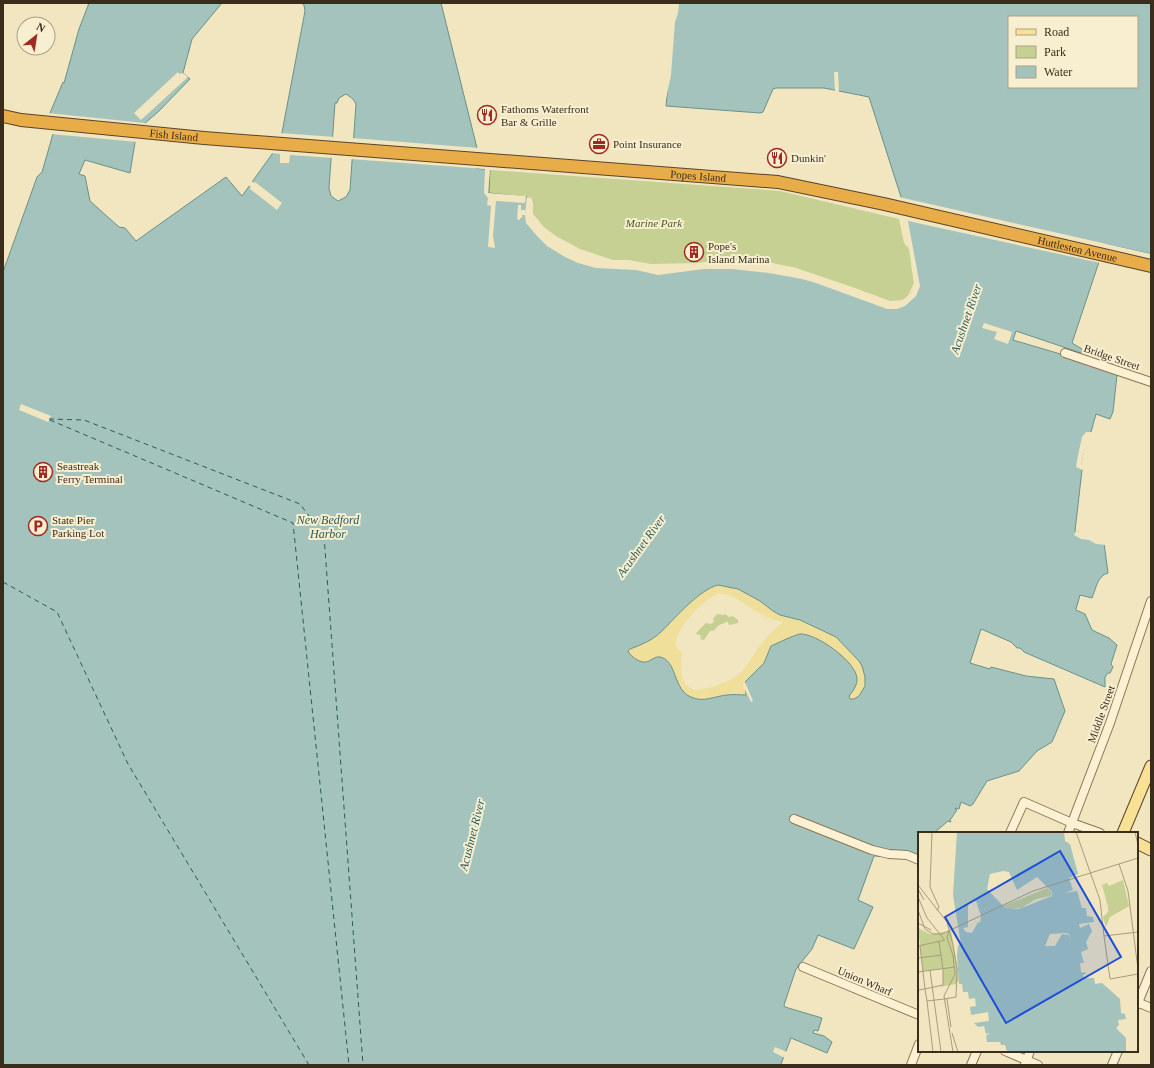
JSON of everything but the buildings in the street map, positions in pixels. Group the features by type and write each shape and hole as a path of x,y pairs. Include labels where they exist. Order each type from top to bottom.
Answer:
{"highway":[{"path":"3,116 21,120"},
{"path":"3,121 21,120"},
{"name":"Fish Island","path":"21,120 204,138 503,161"},
{"name":"Popes Island","path":"503,161 778,182 1004,232"},
{"name":"Huttleston Avenue","path":"1004,232 1151,266"}],"main road":[{"path":"1123,832 1149,777 1151,766"},
{"path":"1138,844 1151,850"}],"street":[{"name":"Bridge Street","path":"1065,353 1151,382"},
{"name":"Middle Street","path":"1068,832 1150,612 1151,601"},
{"path":"1010,832 1024,802 1072,823 1097,832"},
{"path":"794,819 872,850 889,854 907,855 918,860"},
{"name":"Union Wharf","path":"803,967 918,1015"},
{"path":"1138,1001 1151,971"},
{"path":"1138,1003 1151,1008"},
{"path":"911,1065 918,1047"},
{"path":"971,1065 977,1052"},
{"path":"1007,1052 1025,1062 1038,1065"},
{"path":"1025,1062 1030,1052"},
{"path":"1112,1065 1118,1052"}],"green space":[{"name":"Marine Park","path":"490,170 780,191 899,219 904,243 909,249 914,283 908,296 903,300 890,301 796,268 755,260 651,264 629,260 613,260 580,249 556,236 544,227 533,214 533,203 531,198 488,193"},
{"path":"717,614 725,614 729,617 733,616 738,620 738,623 729,625 727,621 719,625 715,630 710,631 704,640 702,640 700,638 701,635 696,634 697,632 706,623 711,624 714,622 713,619"}],"sand":[{"path":"718,585 738,589 760,601 780,615 800,620 836,637 862,666 865,677 865,686 859,696 854,699 850,699 849,696 856,686 848,662 834,650 810,635 798,634 771,646 764,663 745,682 746,695 730,695 705,700 691,698 685,694 681,689 673,669 666,659 659,657 641,662 629,653 629,649 655,637 696,598","holes":["717,594 723,594 736,598 767,617 783,622 764,640 746,667 737,676 707,689 698,690 691,688 686,685 683,679 681,663 682,652 676,645 677,639 680,631 698,608 711,597"]}],"water":[{"name":"New Bedford Harbor","path":"89,3 222,3 192,39 183,73 190,79 158,112 137,130 130,173 85,160 79,174 85,176 90,201 119,227 125,228 136,241 226,177 242,196 280,143 305,11 304,5 301,3 441,3 477,148 475,168 490,170 489,193 527,197 530,199 530,213 538,229 552,241 593,259 654,269 775,267 891,304 906,301 916,287 901,197 869,97 824,88 776,88 773,89 763,112 760,113 666,106 676,3 1151,3 1151,254 1105,244 1072,343 1082,349 1081,353 1016,331 1013,340 1057,353 1117,375 1113,412 1110,419 1096,414 1091,432 1087,434 1080,468 1082,470 1075,531 1104,543 1108,573 1099,580 1092,598 1080,595 1076,610 1085,614 1092,630 1109,638 1117,645 1111,664 1113,667 1110,673 1108,673 1105,677 1105,687 1024,652 1011,642 981,629 970,663 990,669 991,667 1026,676 1054,679 1065,711 1052,742 1037,751 1019,771 987,781 973,804 970,806 961,802 959,809 955,809 957,810 950,820 951,822 948,821 935,832 918,832 918,857 874,856 858,900 873,907 854,949 818,935 812,949 796,969 784,1005 785,1007 822,1018 818,1031 814,1030 813,1033 824,1036 832,1042 827,1053 791,1038 781,1064 783,1065 3,1065 3,272 37,177 42,172 53,134 50,113 63,82 64,83 79,29","holes":["346,94 353,99 356,104 350,190 346,197 338,201 331,196 329,188 335,103 337,103 339,98","718,585 738,589 760,601 780,615 800,620 836,637 862,666 865,677 865,686 859,696 854,699 850,699 849,696 857,682 855,672 850,665 843,657 825,643 807,635 800,634 790,637 771,646 764,663 745,682 746,695 730,695 696,699 685,693 681,688 673,669 665,659 658,657 641,662 629,653 628,651 630,649 655,637 703,592"]}],"pier":[{"path":"675,3 679,3 675,22 671,75 666,99 665,94 669,47"},
{"path":"178,72 179,74 183,73 188,77 141,120 134,113"},
{"path":"834,72 838,72 839,93 835,92"},
{"path":"48,113 145,123 144,127 139,131 137,142 51,134"},
{"path":"280,133 335,137 333,158 290,155 289,163 280,163 280,154 270,153 278,142"},
{"path":"352,138 479,148 477,166 492,169 490,170 488,193 526,196 525,203 496,201 493,236 495,248 488,247 491,206 487,205 488,198 484,193 485,169 350,159"},
{"path":"250,180 254,183 255,182 282,203 277,210 250,189 251,187 247,184"},
{"path":"527,197 531,198 533,203 532,213 534,219 544,233 574,250 594,257 654,267 707,262 748,262 792,267 892,302 901,301 908,296 912,292 914,283 899,197 1151,254 1151,256 1106,246 1100,263 908,221 920,286 916,296 905,306 897,309 887,309 816,283 769,273 732,269 704,269 658,275 636,270 596,268 578,263 547,246 526,223 525,215 522,215 520,220 517,219 518,205 521,205 521,210 525,210 525,214"},
{"path":"984,323 1012,332 1008,344 994,339 997,332 982,328"},
{"path":"21,404 51,416 48,422 19,410"},
{"path":"1086,432 1091,432 1087,440 1083,456 1081,466 1082,470 1076,467 1082,437"},
{"path":"1076,531 1105,542 1106,545 1096,544 1089,540 1081,539 1074,535"},
{"path":"745,682 753,701 751,702 743,686 743,683"},
{"path":"775,1047 787,1052 785,1058 773,1052"}],"ferry route":[{"path":"49,419 84,420 300,504 324,536 363,1065"},
{"path":"50,420 293,523 349,1065"},
{"path":"3,582 57,612 128,764 309,1065"}],"place":[{"name":"Fathoms Waterfront Bar & Grille","path":"487,115"},
{"name":"Point Insurance","path":"599,144"},
{"name":"Dunkin'","path":"777,158"},
{"name":"Pope's Island Marina","path":"694,252"},
{"name":"Seastreak Ferry Terminal","path":"43,472"},
{"name":"State Pier Parking Lot","path":"38,526"}],"water label":[{"name":"Acushnet River","path":"966,319"},
{"name":"Acushnet River","path":"641,546"},
{"name":"Acushnet River","path":"472,835"}]}
